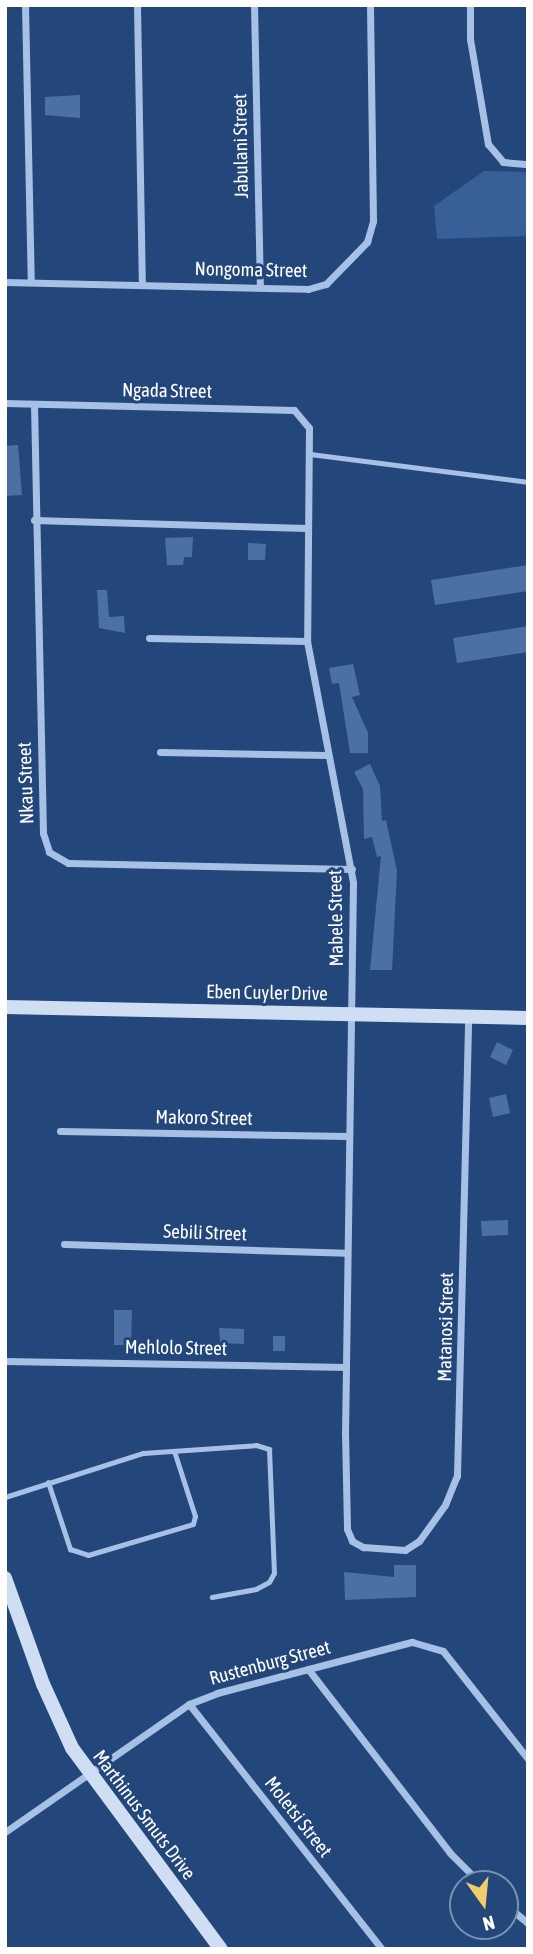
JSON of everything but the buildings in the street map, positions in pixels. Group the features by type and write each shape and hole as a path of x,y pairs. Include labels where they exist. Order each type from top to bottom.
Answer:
{"street":[{"path":"25,5 31,282"},
{"path":"137,5 142,285"},
{"name":"Jabulani Street","path":"254,5 260,287"},
{"name":"Nongoma Street","path":"5,282 308,289 326,284 363,248 371,233 370,5"},
{"path":"470,5 470,38 488,144 503,162 528,164"},
{"name":"Ngada Street","path":"5,403 295,410 306,419 310,436"},
{"name":"Nkau Street","path":"34,404 34,520 43,833 52,856 68,863 352,869"},
{"name":"Mabele Street","path":"310,436 307,641 352,869 352,1013 346,1253 348,1529"},
{"path":"34,520 307,528"},
{"path":"149,638 307,641"},
{"path":"160,752 328,755"},
{"name":"Eben Cuyler Drive","path":"5,1007 528,1018"},
{"name":"Matanosi Street","path":"348,1529 356,1545 405,1550 429,1530 457,1476 468,1017"},
{"name":"Makoro Street","path":"60,1130 347,1136"},
{"name":"Sebili Street","path":"64,1244 346,1253"},
{"name":"Mehlolo Street","path":"5,1361 346,1367"},
{"name":"Marthinus Smuts Drive","path":"5,1578 43,1684 86,1772 221,1949"},
{"name":"Rustenburg Street","path":"5,1832 86,1772 189,1704 216,1693 412,1642 434,1646 528,1759"},
{"path":"308,1669 450,1853 467,1870"},
{"name":"Moletsi Street","path":"189,1704 382,1949"}],"lane":[{"path":"310,454 528,482"},
{"path":"5,1497 143,1452 256,1446 269,1449 273,1461 274,1573 269,1583 212,1597"},
{"path":"48,1482 70,1549 88,1555 193,1524 195,1516 174,1451"}],"shaded area":[{"path":"484,171 528,172 528,236 437,239 434,206"}]}
